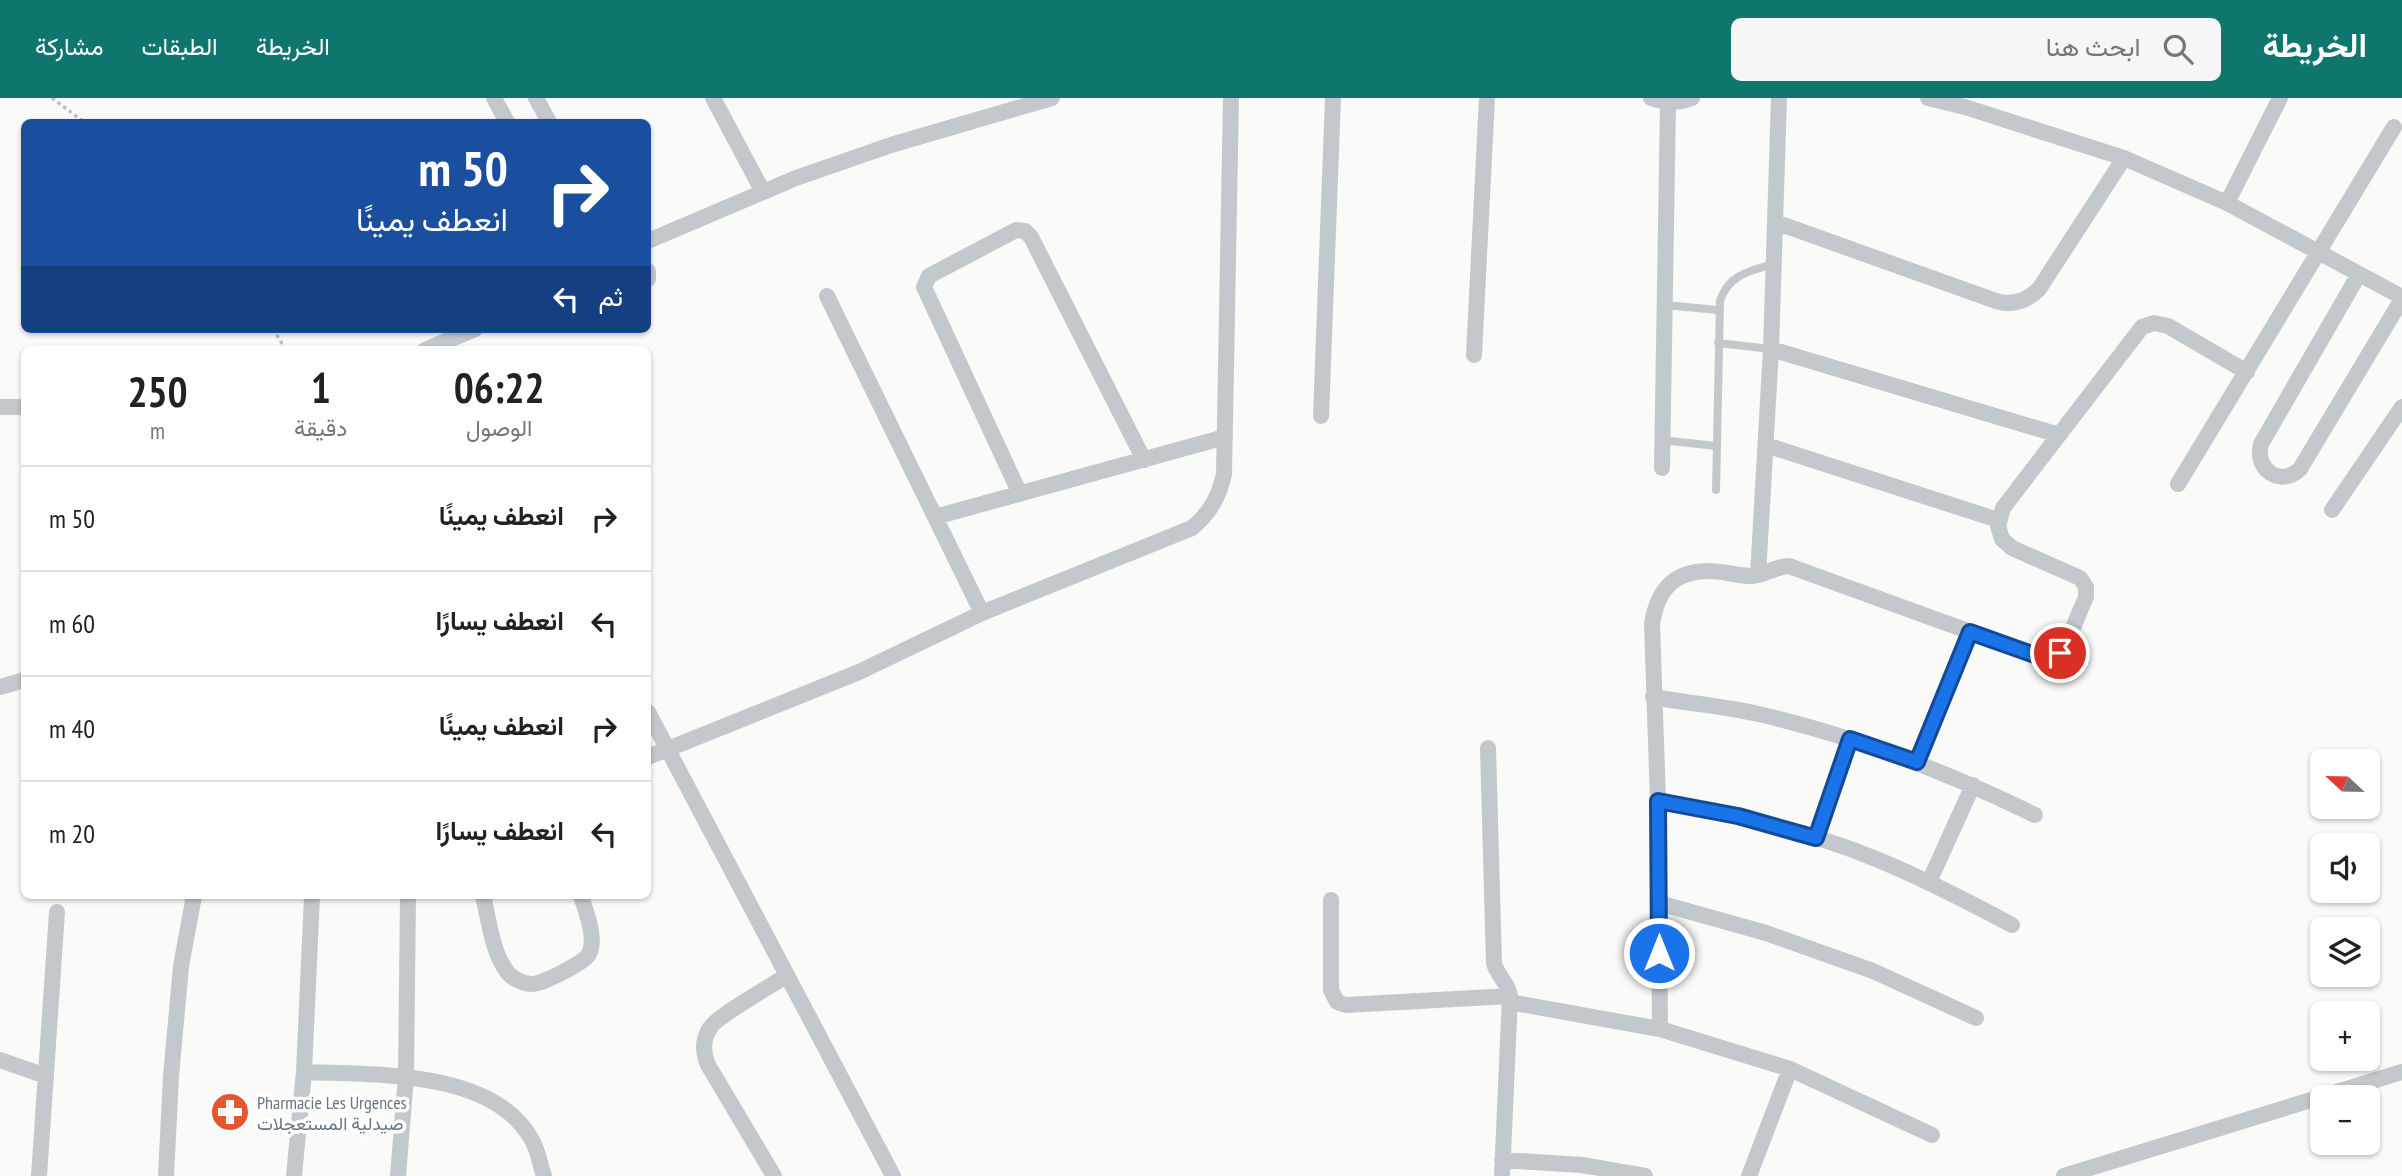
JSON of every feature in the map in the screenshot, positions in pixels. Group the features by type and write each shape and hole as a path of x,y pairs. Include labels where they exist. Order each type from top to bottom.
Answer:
{"street":[{"path":"494,98 505,119"},
{"path":"536,98 547,119"},
{"path":"713,98 763,192"},
{"path":"651,240 796,178 1027,101 1052,98"},
{"path":"651,756 859,672 982,613 1192,528 1210,511 1221,488 1224,474 1231,98"},
{"path":"1321,416 1333,98"},
{"path":"1474,355 1487,98"},
{"path":"1651,98 1668,103 1692,98"},
{"path":"1758,575 1771,349 1779,98"},
{"path":"1928,98 1965,103 2124,158 2227,203 2318,251 2402,298 2300,469 2289,476 2270,474 2259,457 2261,444 2359,274"},
{"path":"2227,203 2280,98"},
{"path":"1662,468 1668,103"},
{"path":"2178,484 2394,127"},
{"path":"1775,222 1996,301 2019,302 2039,289 2124,158"},
{"path":"1020,494 924,287 929,275 1016,230 1025,231 1031,237 1144,460"},
{"path":"827,296 982,613"},
{"path":"1660,1029 1658,801 1652,624 1657,602 1664,589 1682,576 1695,572 1758,575 1780,567 1797,568 2037,656 2055,656 2064,649 2087,597 2086,587 2080,578 2007,544 1999,533 1998,520 2003,509 2137,332 2148,324 2168,326 2247,372"},
{"path":"448,346 469,333"},
{"path":"1771,349 2059,435"},
{"path":"0,407 21,407"},
{"path":"2332,510 2402,407"},
{"path":"935,517 1225,437"},
{"path":"1766,445 1998,520"},
{"path":"1917,762 1970,632"},
{"path":"0,687 21,681"},
{"path":"1653,697 1753,713 1850,739 1973,785 2035,815"},
{"path":"651,717 893,1176"},
{"path":"1816,838 1850,739"},
{"path":"1488,748 1494,963 1507,984 1509,999 1502,1168 1582,1165 1645,1176"},
{"path":"1929,881 1973,785"},
{"path":"1658,801 1738,816 1874,858 1929,881 2012,925"},
{"path":"166,1176 171,1076 181,965 193,899"},
{"path":"294,1176 304,1072 312,899"},
{"path":"398,1176 406,1076 408,899"},
{"path":"484,899 500,960 510,976 534,984 583,961 590,953 591,935 581,899"},
{"path":"1331,900 1331,990 1337,1002 1346,1005 1509,999 1660,1029 1790,1069 1932,1135"},
{"path":"1659,903 1766,933 1873,971 1976,1018"},
{"path":"39,1176 57,912"},
{"path":"774,1176 708,1065 704,1042 713,1023 786,976"},
{"path":"0,1060 46,1076"},
{"path":"1749,1176 1790,1069"},
{"path":"304,1072 406,1076 489,1099 514,1116 533,1141 544,1176"},
{"path":"2064,1176 2402,1072"}],"lane":[{"path":"1716,490 1718,310 1723,291 1737,276 1773,264"},
{"path":"1664,305 1718,310"},
{"path":"1718,343 1771,349"},
{"path":"1662,440 1716,446"}],"path":[{"path":"52,98 80,119"}],"place":[{"name":"Pharmacie Les Urgences صيدلية المستعجلات","path":"230,1112"}],"route":[{"path":"1659,953 1658,801 1738,816 1816,838 1850,739 1917,762 1970,632 2043,658 2060,653"}]}
